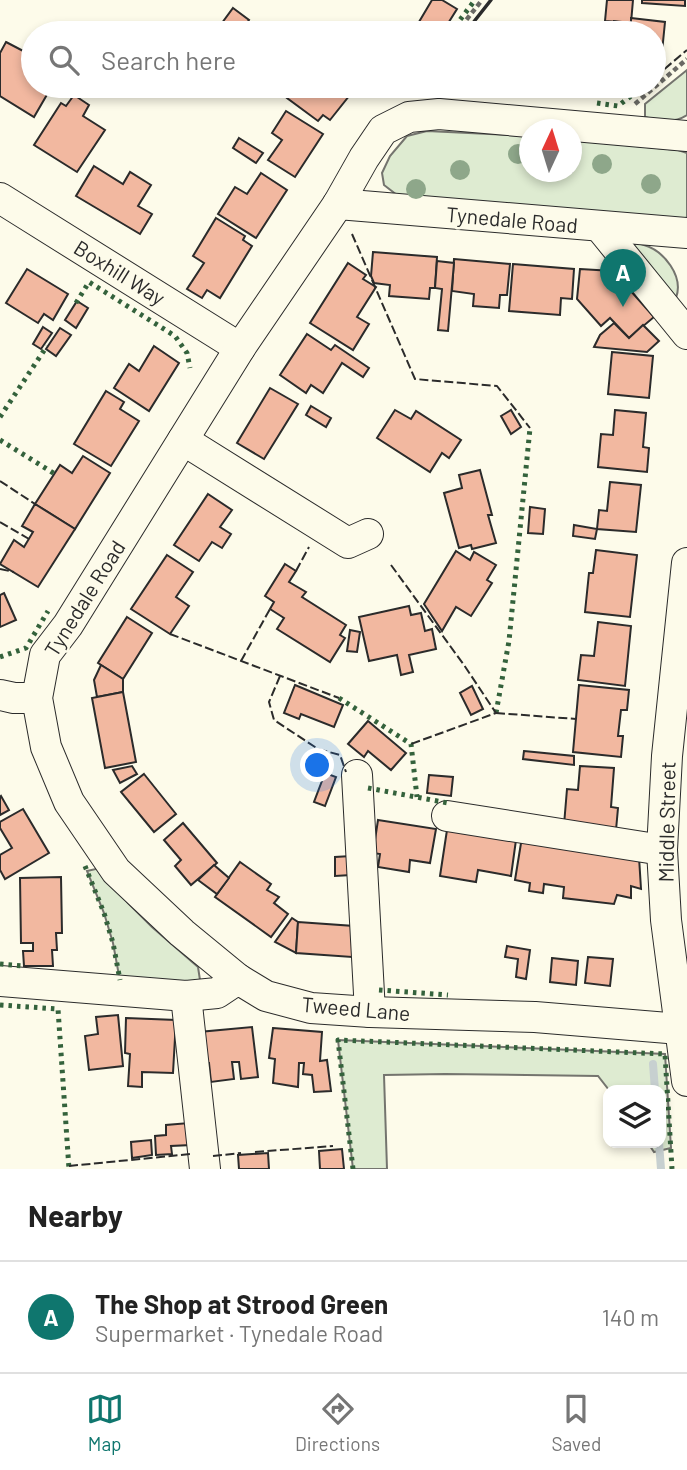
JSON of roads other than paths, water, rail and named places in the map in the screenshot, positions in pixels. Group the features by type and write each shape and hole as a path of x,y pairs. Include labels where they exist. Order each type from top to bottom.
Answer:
{"street":[{"name":"Tynedale Road","path":"238,979 182,933 116,871 69,802 46,747 37,698 45,655 68,625 240,348 338,204 383,130 409,117 439,114 687,136"},
{"name":"Boxhill Way","path":"0,198 240,348"},
{"name":"Tynedale Road","path":"338,204 687,233"},
{"path":"600,227 687,334"},
{"path":"183,440 348,543 368,534"},
{"name":"Middle Street","path":"687,563 667,756 662,850 666,920 687,1081"},
{"path":"0,695 37,698"},
{"path":"357,775 370,1012"},
{"path":"447,816 662,850"},
{"path":"0,981 186,996 217,993 238,979"},
{"name":"Tweed Lane","path":"238,979 266,996 311,1008 535,1017 680,1029"},
{"path":"186,996 205,1169"}],"waterway":[{"path":"653,1064 655,1085"},
{"path":"659,1148 661,1169"}],"place":[{"name":"The Shop at Strood Green","path":"623,307"}]}
